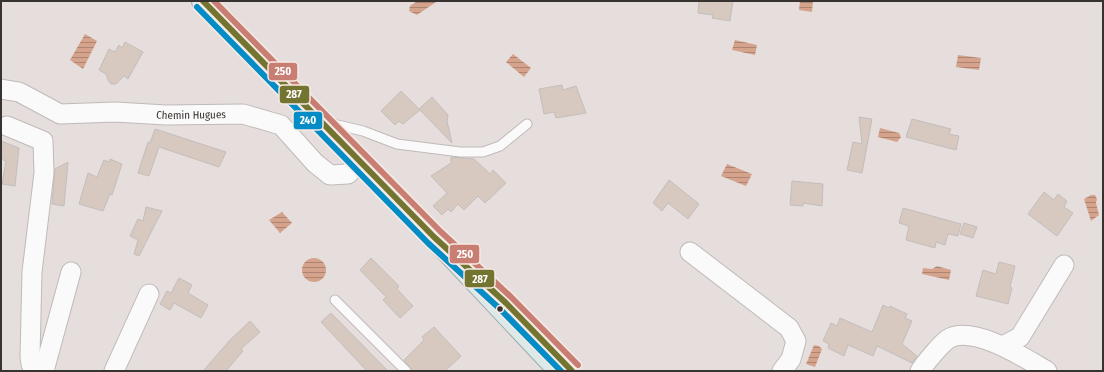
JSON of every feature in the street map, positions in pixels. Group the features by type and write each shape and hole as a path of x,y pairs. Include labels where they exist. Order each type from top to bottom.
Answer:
{"main road":[{"path":"203,1 434,237 560,371"},
{"path":"434,237 506,303 572,371"}],"street":[{"name":"Chemin Hugues","path":"1,89 19,92 60,114 115,112 166,115 243,114 280,125 315,164 330,175 348,174 360,162"},
{"path":"7,126 43,141 44,173 32,272 30,356 34,371"},
{"path":"690,252 789,328 796,340 790,359 782,371"},
{"path":"1003,346 1020,338 1064,266"},
{"path":"44,371 71,272"},
{"path":"114,371 149,294"},
{"path":"920,371 948,339 958,336 970,336 1003,346 1047,371"}],"lane":[{"path":"320,121 363,131 397,144 460,152 483,152 500,146 527,124"},
{"path":"335,300 406,371"}],"shaded area":[{"path":"417,1 436,2 417,15 409,11 410,6"},
{"path":"800,1 813,1 812,12 799,10"},
{"path":"85,34 97,41 83,69 70,60"},
{"path":"735,40 757,45 755,55 732,50"},
{"path":"513,54 531,68 524,77 506,62"},
{"path":"958,55 981,58 979,70 956,67"},
{"path":"880,128 899,133 901,137 897,142 878,137"},
{"path":"727,164 752,174 746,186 721,176"},
{"path":"1091,195 1095,195 1097,199 1096,203 1099,215 1091,221 1084,199"},
{"path":"282,212 292,223 280,233 269,220"},
{"path":"314,258 319,259 325,265 325,275 319,281 314,282 309,281 303,275 302,270 303,265 309,259"},
{"path":"937,266 951,270 949,280 922,274 923,268 932,269"},
{"path":"814,345 819,346 822,349 815,367 806,364"}],"building":[{"path":"699,1 733,1 730,21 712,18 713,15 698,13"},
{"path":"125,42 143,52 128,79 124,76 116,84 111,84 106,74 99,70 109,49 115,52 119,45 122,48"},
{"path":"562,85 563,90 576,86 586,113 556,118 554,112 544,114 539,89"},
{"path":"401,91 419,109 432,97 448,115 447,121 452,143 420,110 403,124 399,121 395,125 381,111"},
{"path":"859,117 872,119 862,173 847,170 853,142 862,144"},
{"path":"912,119 951,129 949,134 959,136 956,150 906,137"},
{"path":"155,129 226,152 219,167 159,147 149,176 138,173 148,142 150,143"},
{"path":"1,141 19,148 15,186 2,184 6,161 1,159"},
{"path":"451,157 474,159 490,174 493,170 506,183 485,203 478,196 464,210 458,204 451,212 448,209 442,215 433,206 447,193 431,176 451,163"},
{"path":"110,159 122,164 112,195 110,194 103,211 79,204 88,173 97,177 104,160 109,162"},
{"path":"68,162 64,206 52,204 55,169"},
{"path":"669,180 699,204 688,219 668,203 662,211 653,203"},
{"path":"792,181 823,184 822,206 803,203 803,206 790,205"},
{"path":"1044,192 1054,200 1058,194 1067,201 1064,207 1073,213 1057,236 1028,214"},
{"path":"146,207 162,211 139,256 134,254 138,240 130,236 138,219 143,221"},
{"path":"903,208 961,224 958,236 948,234 945,245 936,242 935,248 906,240 909,226 899,223"},
{"path":"964,223 977,227 973,238 960,234"},
{"path":"371,258 399,286 397,289 413,306 400,318 383,300 386,297 360,270"},
{"path":"999,262 1015,266 1008,304 976,296 983,270 996,274"},
{"path":"179,278 192,285 188,293 208,305 201,318 174,303 170,310 160,304 167,291 171,293"},
{"path":"883,305 889,308 890,306 907,314 905,318 912,321 902,344 917,356 912,363 877,346 873,356 848,345 844,356 828,348 829,344 823,341 831,323 837,326 840,318 872,332"},
{"path":"331,313 388,371 367,371 321,322"},
{"path":"250,321 260,332 241,349 243,351 226,371 203,371 230,340"},
{"path":"434,327 461,356 445,371 412,371 404,360 424,340 422,337"}],"transit line":[{"name":"287","path":"203,1 434,237 506,303 572,371"},
{"name":"250","path":"214,1 440,231 511,297 578,365"},
{"name":"240","path":"197,7 428,243 500,309 561,371"}]}
